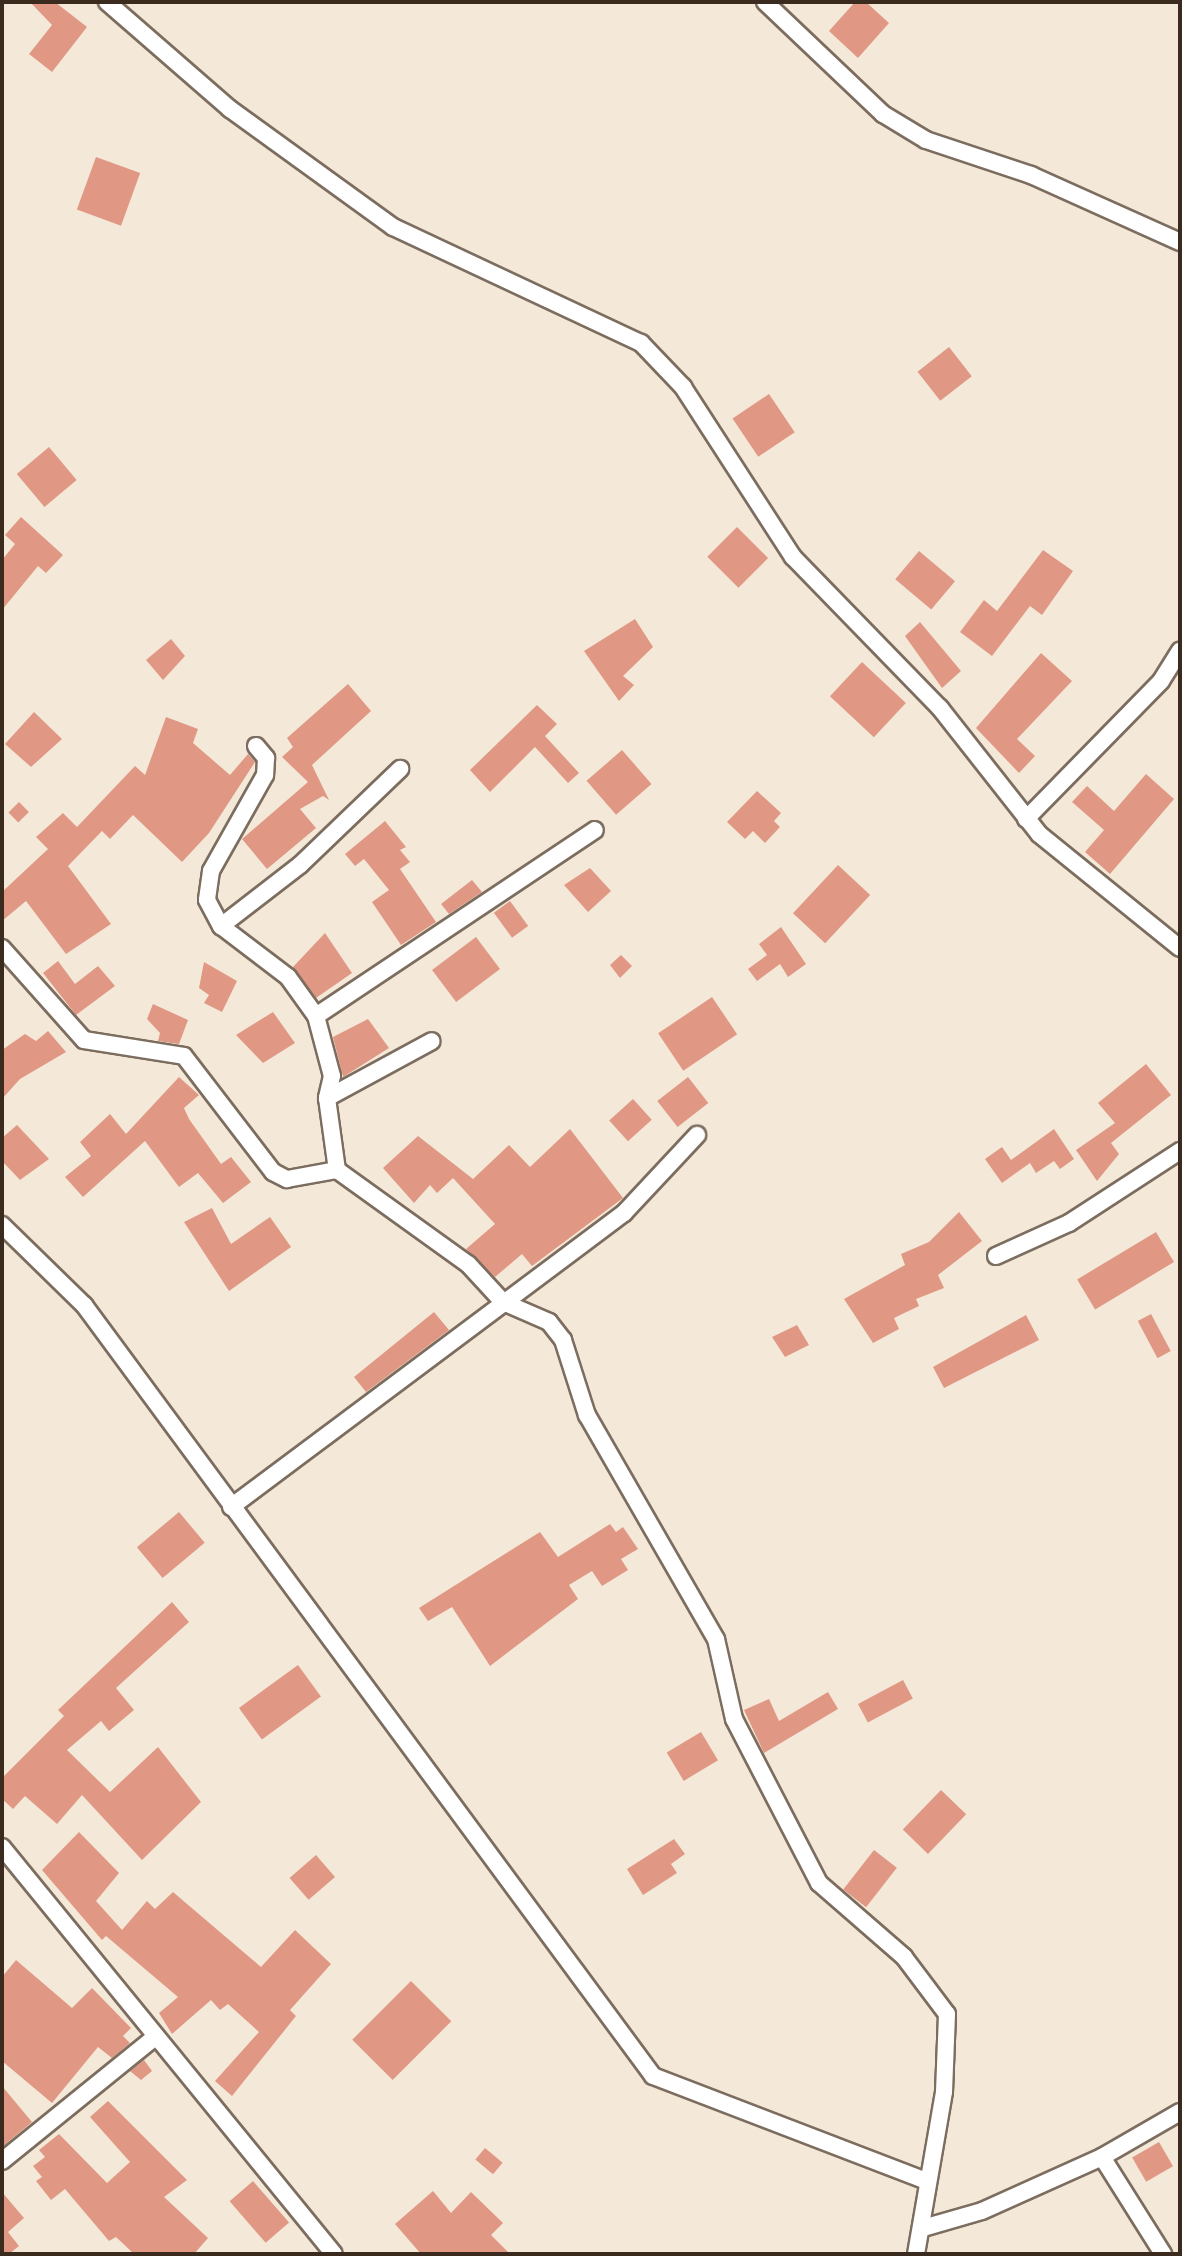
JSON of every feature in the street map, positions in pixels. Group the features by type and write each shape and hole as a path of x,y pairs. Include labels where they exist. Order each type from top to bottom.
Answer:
{"street":[{"path":"107,2 230,109 393,227 641,343 683,387 793,557 940,708 1026,819 1180,948"},
{"path":"765,2 883,114 926,140 1031,175 1180,242"},
{"path":"1026,819 1161,681 1180,651"},
{"path":"256,746 266,758 265,775 211,871 207,900 221,926 288,977 316,1016 332,1076 327,1098 337,1170"},
{"path":"221,926 300,865 400,769"},
{"path":"316,1016 595,830"},
{"path":"2,948 84,1040 173,1052 192,1062 273,1172 287,1179 337,1170 468,1264 503,1302 549,1322 563,1340 587,1415 716,1639 734,1719 819,1883 904,1957 947,2014 950,2042 927,2181 923,2228 916,2254"},
{"path":"327,1098 432,1041"},
{"path":"231,1507 624,1213 697,1135"},
{"path":"996,1256 1069,1223 1180,1151"},
{"path":"2,1225 84,1305 653,2076 927,2181"},
{"path":"2,1847 334,2254"},
{"path":"2,2161 155,2037"},
{"path":"923,2228 982,2211 1102,2157 1180,2112"},
{"path":"1102,2157 1163,2254"}],"building":[{"path":"30,2 55,2 87,27 52,72 29,54 52,25"},
{"path":"855,2 866,2 889,23 858,58 829,31"},
{"path":"96,157 140,173 121,226 77,210"},
{"path":"949,347 972,376 940,401 917,372"},
{"path":"769,394 795,432 758,457 733,419"},
{"path":"49,447 77,480 44,507 17,474"},
{"path":"21,517 63,555 46,573 38,566 2,610 2,560 15,544 5,535"},
{"path":"737,527 768,558 738,588 707,557"},
{"path":"1043,550 1073,571 1042,615 1030,606 992,656 960,632 984,600 997,611"},
{"path":"919,551 955,581 931,610 895,579"},
{"path":"635,619 653,647 623,676 634,685 619,701 584,651"},
{"path":"920,622 961,671 942,688 905,636"},
{"path":"171,639 185,656 163,680 146,660"},
{"path":"1041,653 1072,681 1017,739 1035,756 1019,773 976,728"},
{"path":"862,662 906,703 874,737 830,696"},
{"path":"348,684 371,711 312,765 329,800 323,796 300,809 316,828 267,869 242,839 308,782 282,757 293,747 287,738"},
{"path":"537,705 557,724 545,736 579,773 568,783 535,747 490,792 470,770"},
{"path":"34,712 62,739 31,767 5,744"},
{"path":"166,717 198,729 193,743 230,775 248,754 255,762 209,833 182,862 133,815 110,839 102,831 68,866 111,924 66,954 26,901 2,921 2,892 48,849 36,837 63,813 77,827 135,766 145,775"},
{"path":"622,750 652,784 616,815 587,781"},
{"path":"1146,774 1174,799 1110,874 1085,852 1104,830 1072,802 1087,786 1114,811"},
{"path":"757,791 781,813 774,821 780,827 765,843 753,831 745,839 727,822"},
{"path":"19,802 29,812 18,823 8,813"},
{"path":"385,821 406,847 400,850 410,862 400,869 436,922 401,945 372,902 389,890 364,859 355,866 345,854"},
{"path":"838,865 870,895 825,943 793,913"},
{"path":"590,868 611,891 588,912 564,885"},
{"path":"472,880 482,892 449,914 441,904"},
{"path":"510,901 528,926 512,938 494,913"},
{"path":"781,927 806,964 788,977 780,964 757,981 748,969 767,955 759,944"},
{"path":"325,933 352,973 316,998 293,967"},
{"path":"476,937 500,969 456,1002 432,970"},
{"path":"621,955 632,966 620,978 610,965"},
{"path":"58,961 75,984 98,966 115,986 76,1015 43,973"},
{"path":"204,962 237,981 222,1012 204,1003 209,995 199,988"},
{"path":"712,997 737,1034 683,1071 658,1033"},
{"path":"153,1004 188,1020 179,1044 158,1041 160,1033 147,1019"},
{"path":"273,1012 295,1043 263,1063 236,1035"},
{"path":"368,1019 389,1048 343,1077 333,1037"},
{"path":"48,1031 66,1052 20,1079 2,1099 2,1050 25,1034 36,1041"},
{"path":"1146,1064 1171,1095 1111,1143 1119,1154 1097,1181 1076,1150 1115,1123 1098,1103"},
{"path":"179,1077 199,1095 184,1108 189,1119 221,1164 231,1157 251,1182 223,1203 198,1173 179,1187 145,1141 83,1197 65,1177 91,1156 80,1142 110,1114 126,1134"},
{"path":"688,1077 708,1103 678,1127 657,1101"},
{"path":"633,1099 652,1120 628,1141 609,1120"},
{"path":"17,1125 49,1159 20,1180 2,1161 2,1138"},
{"path":"570,1129 623,1198 532,1266 522,1254 495,1277 466,1249 495,1224 453,1178 437,1193 430,1185 414,1203 383,1168 418,1136 473,1179 509,1145 530,1167"},
{"path":"1054,1129 1074,1159 1060,1169 1054,1161 1036,1173 1030,1163 1002,1183 985,1159 1002,1147 1011,1160"},
{"path":"212,1208 231,1244 270,1217 291,1247 229,1291 184,1222"},
{"path":"959,1212 982,1241 938,1275 944,1288 916,1299 919,1306 894,1318 899,1329 873,1343 844,1299 905,1265 901,1254 929,1242"},
{"path":"1156,1232 1174,1262 1095,1309 1077,1279"},
{"path":"434,1312 449,1330 366,1392 354,1377"},
{"path":"1151,1314 1171,1351 1157,1358 1138,1321"},
{"path":"1026,1315 1039,1340 944,1388 933,1367"},
{"path":"797,1325 809,1345 785,1357 772,1337"},
{"path":"179,1512 205,1543 163,1578 137,1547"},
{"path":"610,1524 616,1532 623,1527 638,1549 621,1559 628,1570 602,1586 592,1571 569,1585 578,1599 490,1666 452,1607 428,1621 419,1608 540,1532 558,1557"},
{"path":"172,1602 189,1622 116,1688 134,1710 109,1731 101,1721 67,1750 110,1792 158,1747 201,1802 142,1860 82,1795 57,1824 25,1796 13,1809 2,1799 2,1778 64,1716 58,1710"},
{"path":"298,1665 321,1697 262,1739 239,1708"},
{"path":"903,1680 913,1699 868,1722 858,1704"},
{"path":"828,1692 838,1709 764,1753 744,1710 769,1699 779,1721"},
{"path":"701,1732 718,1760 684,1781 667,1753"},
{"path":"941,1790 966,1814 928,1854 903,1830"},
{"path":"79,1832 119,1873 96,1901 122,1930 147,1901 155,1909 173,1892 261,1967 295,1930 331,1964 290,2010 296,2016 232,2096 215,2081 259,2032 228,2004 220,2010 211,2000 172,2034 159,2013 178,1997 106,1936 102,1940 42,1870"},
{"path":"674,1839 685,1854 671,1864 677,1873 643,1895 627,1869"},
{"path":"874,1850 897,1868 866,1907 843,1889"},
{"path":"316,1855 335,1877 309,1900 290,1878"},
{"path":"16,1960 72,2008 92,1988 131,2028 123,2036 130,2043 112,2058 98,2047 52,2103 2,2061 2,1977"},
{"path":"411,1981 451,2021 393,2080 352,2040"},
{"path":"144,2060 152,2071 141,2080 130,2071"},
{"path":"2,2086 32,2122 2,2147"},
{"path":"108,2101 187,2180 164,2197 208,2238 194,2254 134,2254 116,2237 109,2241 65,2189 51,2200 36,2181 42,2177 33,2166 45,2157 39,2150 59,2134 107,2183 130,2162 90,2117"},
{"path":"1159,2142 1173,2166 1146,2182 1132,2158"},
{"path":"485,2148 503,2163 493,2174 475,2159"},
{"path":"253,2181 289,2223 266,2243 230,2201"},
{"path":"433,2191 451,2213 471,2192 503,2223 491,2235 510,2254 421,2254 395,2224"},
{"path":"2,2192 24,2218 8,2232 19,2246 9,2254 2,2254"}]}
